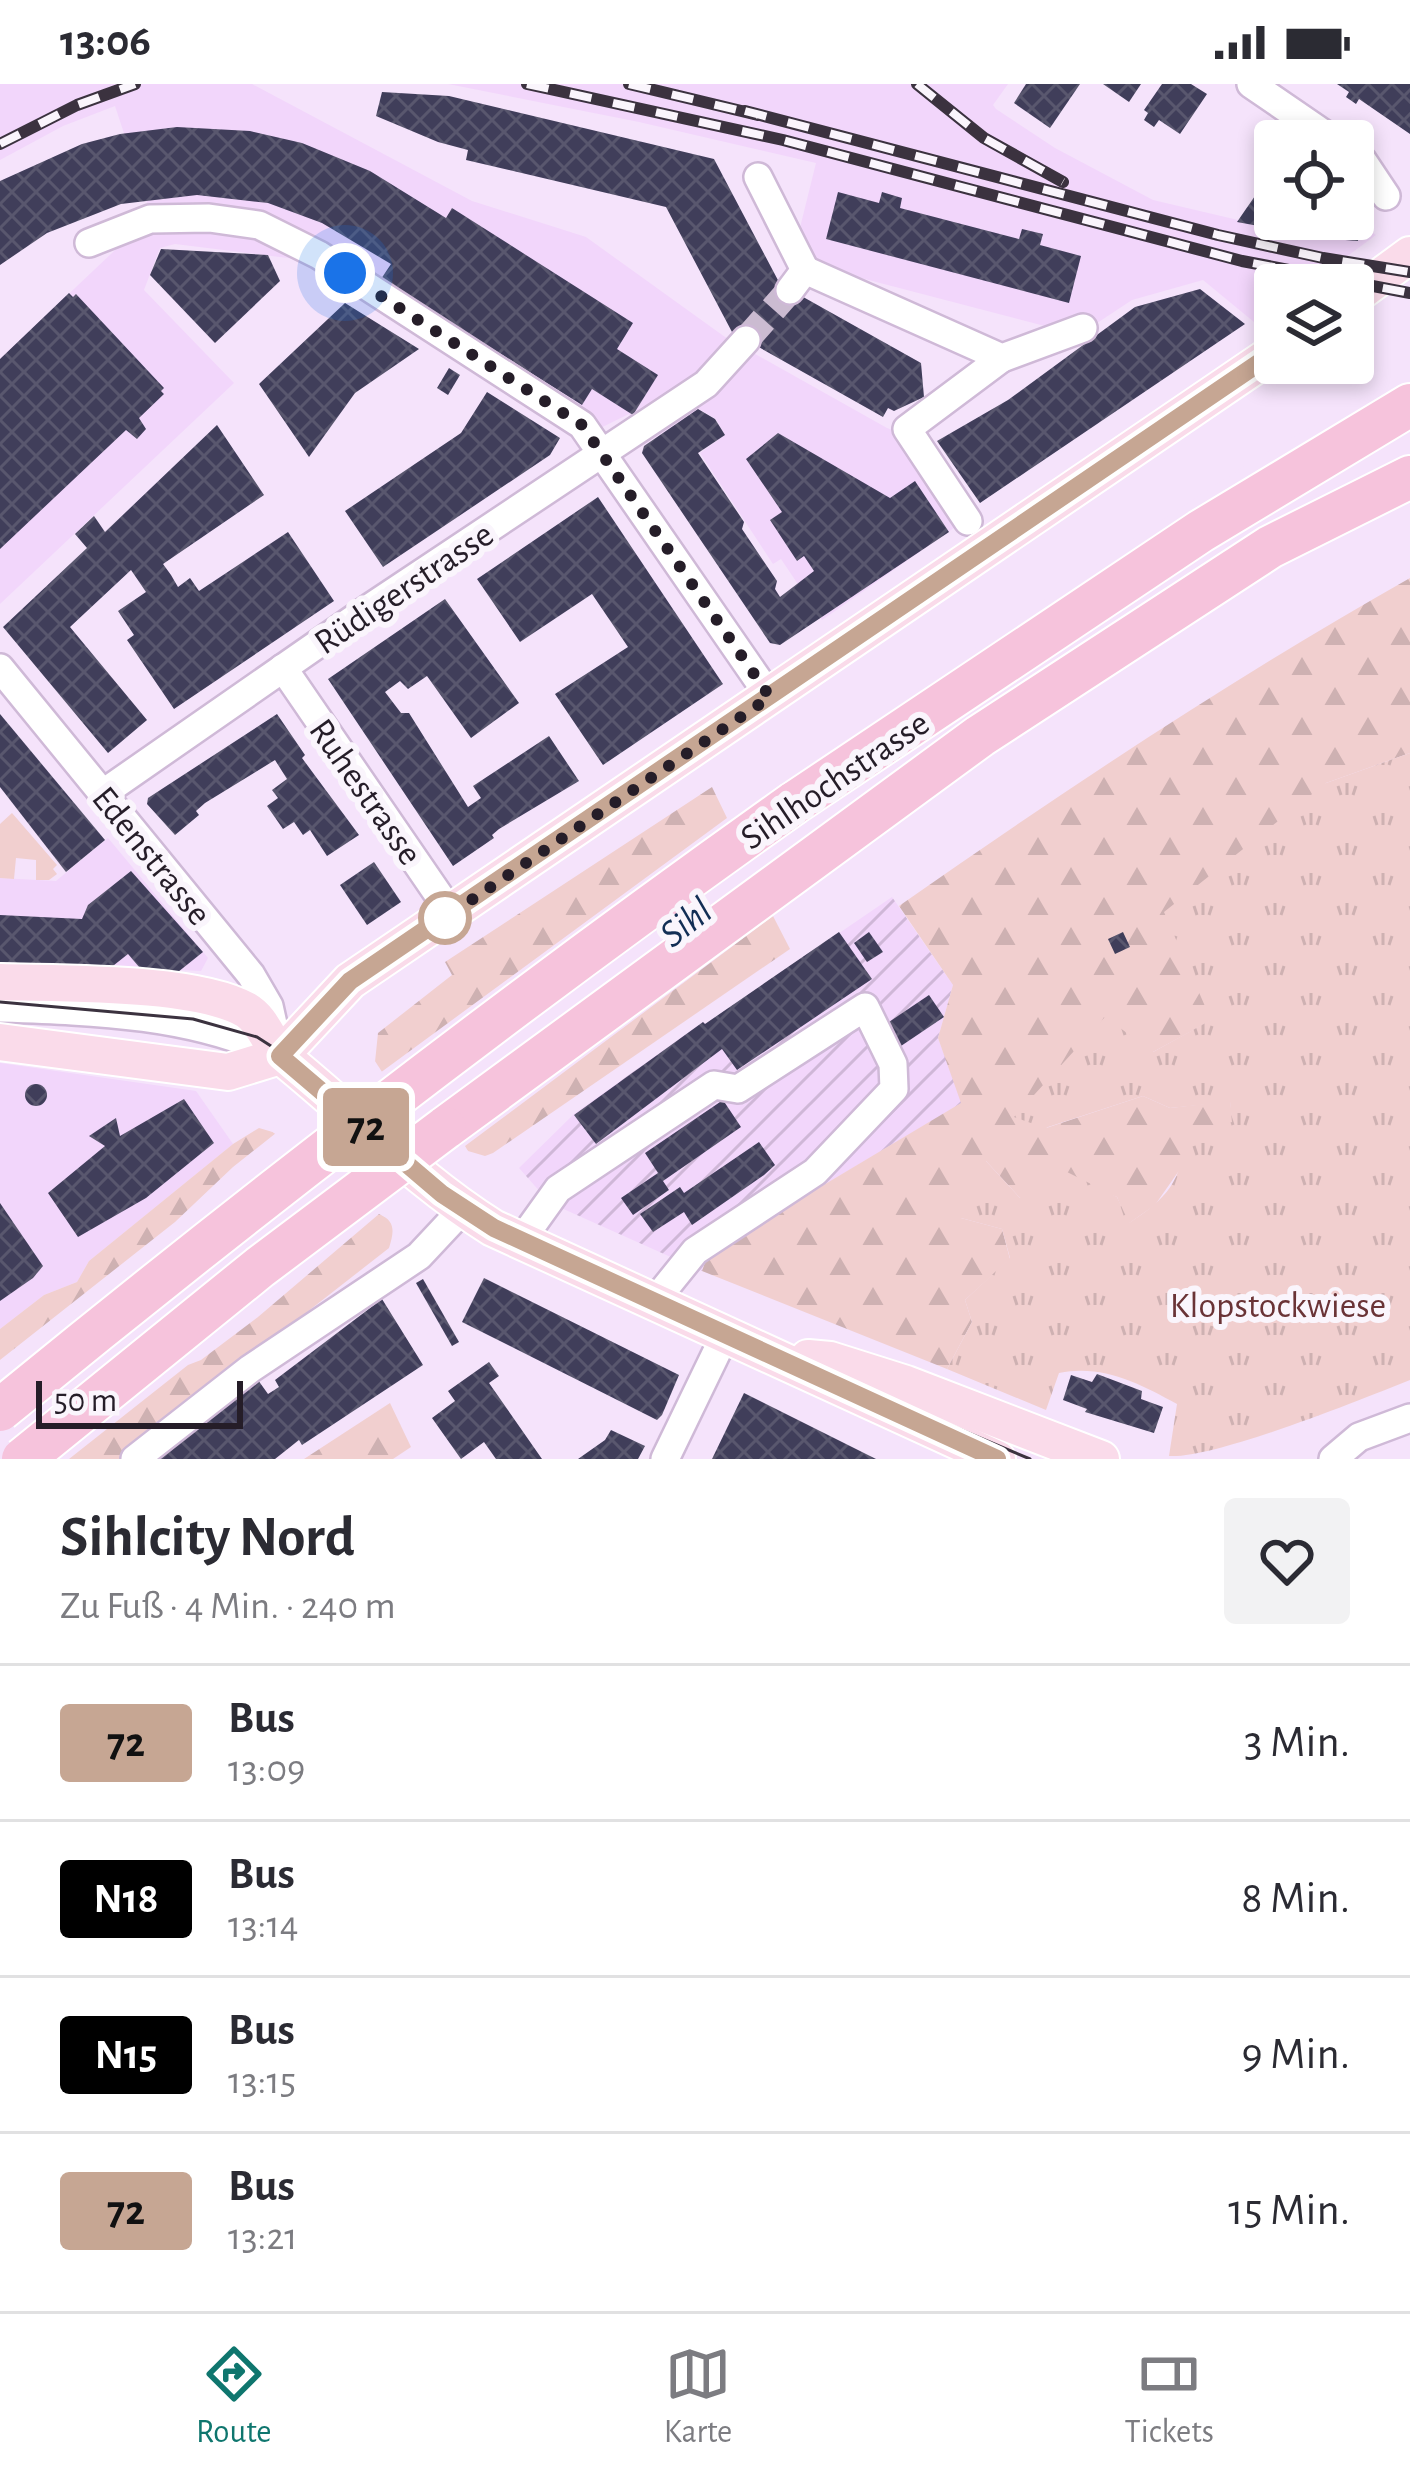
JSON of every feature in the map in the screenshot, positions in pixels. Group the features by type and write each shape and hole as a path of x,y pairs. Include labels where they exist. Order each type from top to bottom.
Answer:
{"highway":[{"name":"Sihlhochstrasse","path":"0,1410 226,1226 634,917 794,803 1201,531 1354,436 1410,408"},
{"name":"Sihlhochstrasse","path":"23,1459 370,1183 980,736 1221,576 1400,479"}],"main road":[{"path":"1374,282 1410,255"},
{"path":"0,1042 220,1072 280,1056 350,981 1254,366"},
{"path":"0,982 157,990 231,1004 252,1014 280,1056 452,1202 520,1242 997,1459"},
{"path":"774,1358 830,1360 1101,1459"}],"street":[{"path":"1251,84 1303,120"},
{"path":"758,177 797,280 1002,358"},
{"path":"1374,178 1386,196"},
{"path":"89,243 150,219 209,218 259,225 319,256 582,425 770,697"},
{"path":"968,521 907,429 1002,358 1083,328"},
{"name":"Rüdigerstrasse","path":"102,794 706,384 746,340"},
{"name":"Edenstrasse","path":"0,668 251,975 269,1006 280,1056"},
{"name":"Ruhestrasse","path":"283,668 451,913"},
{"path":"520,1242 558,1189 714,1085 738,1089 865,1007 893,1064 894,1089 815,1172 695,1251 652,1304"},
{"path":"0,1008 136,1017 202,1027 248,1040 280,1056"},
{"path":"135,1459 250,1370 419,1256 452,1202"},
{"path":"665,1459 725,1335"},
{"path":"1333,1459 1359,1437 1410,1418"}],"shaded area":[{"path":"0,84 252,84 472,201 586,237 725,337 887,428 921,441 961,523 822,620 781,559 773,564 700,453 725,435 716,419 699,409 644,445 629,414 586,435 304,260 175,244 160,248 144,290 234,383 0,604 0,359 131,235 155,227 115,106 63,126 0,160"},
{"path":"448,84 1008,84 993,105 996,109 1055,148 1153,200 1254,224 1254,240 1369,240 1337,264 1254,264 1254,322 1203,280 1132,300 1079,335 792,260 816,163"},
{"path":"108,838 208,958 201,971 0,961 0,878 56,881"},
{"path":"892,897 953,985 938,1038 962,1103 708,1254 702,1271 550,1203 519,1168 574,1114"},
{"path":"0,1063 196,1091 233,1144 89,1261 77,1282 44,1295 0,1329"}],"green space":[{"path":"1410,578 1410,753 1326,783 1212,1020 1153,1052 1046,1128 1143,1096 1170,1108 1230,1101 1233,1122 1183,1165 1155,1205 1128,1224 1117,1197 1103,1192 1020,1198 986,1161 961,1218 1002,1229 1010,1259 965,1300 972,1322 947,1369 702,1271 708,1254 961,1103 938,1038 953,985 899,906 1150,736"},
{"name":"Klopstockwiese","path":"1410,753 1410,1380 1252,1439 1169,1456 1177,1404 1134,1383 1090,1371 1059,1373 1046,1410 947,1369 972,1322 965,1300 1010,1258 1002,1229 961,1218 952,1195 985,1160 1020,1198 1059,1168 1117,1197 1129,1223 1170,1187 1180,1165 1184,1136 1232,1122 1230,1102 1170,1108 1143,1096 1045,1128 1014,1117 1105,1017 1153,1052 1211,1020 1164,912 1326,783"},
{"path":"712,787 727,818 380,1073 375,1062 378,1033 452,975 445,962"},
{"path":"12,813 57,865 53,869 57,874 49,880 36,880 36,860 16,858 14,879 0,878 0,824"},
{"path":"773,916 790,949 493,1153 485,1156 468,1151 465,1146"},
{"path":"259,1128 276,1133 175,1222 0,1360 0,1329 44,1295 77,1282 89,1261"},
{"path":"379,1214 392,1228 389,1248 119,1459 69,1459 188,1365 258,1317"},
{"path":"390,1403 411,1447 393,1459 304,1459"}],"pier":[{"path":"1410,371 1410,502 1306,556 1185,628 815,881 458,1144 468,1151 385,1217 372,1209 60,1459 0,1459 0,1381 291,1146 270,1130 373,1058 384,1075 739,813 1125,544 1260,456"}],"building":[{"path":"1026,84 1080,84 1050,128 1014,103"},
{"path":"1103,84 1141,84 1129,102"},
{"path":"1162,84 1191,84 1207,94 1180,134 1159,120 1154,127 1144,120 1148,113 1144,110"},
{"path":"1337,84 1410,84 1410,134 1359,99 1356,104"},
{"path":"382,92 449,96 714,159 780,284 921,363 924,397 894,411 888,408 883,417 732,332 666,207 466,160 468,150 376,116"},
{"path":"177,127 250,131 302,143 370,171 446,218 452,208 633,323 617,349 658,375 633,415 592,389 582,405 381,279 391,264 322,223 268,203 197,195 121,204 47,233 0,265 0,181 82,144"},
{"path":"838,192 879,203 882,192 902,198 900,208 1019,239 1022,229 1043,234 1040,245 1081,256 1069,303 826,239"},
{"path":"1254,197 1254,225 1237,222"},
{"path":"161,249 268,255 280,281 215,343 150,275"},
{"path":"1200,289 1245,324 980,503 937,441 1008,400 1135,307"},
{"path":"69,293 76,294 164,388 164,394 139,418 146,429 137,439 126,430 0,549 0,359"},
{"path":"345,303 419,349 355,393 309,457 259,384"},
{"path":"449,368 460,375 448,395 437,388"},
{"path":"487,392 560,438 550,455 383,567 345,511 461,433"},
{"path":"698,409 715,419 725,435 698,453 744,522 742,529 777,581 780,597 814,571 804,556 797,561 770,520 782,512 746,459 778,433 890,498 915,481 949,532 780,645 770,643 642,453 644,446"},
{"path":"217,425 264,495 163,564 178,587 190,578 199,591 288,532 334,601 174,709 127,640 134,635 118,611 146,592 131,570 70,627 147,720 108,753 3,627 87,548 75,534 94,516 105,532"},
{"path":"598,497 723,684 603,765 555,694 628,647 592,594 520,642 477,579"},
{"path":"445,599 519,703 471,738 427,676 408,689 400,681 385,692 401,713 409,713 468,807 481,798 473,786 549,736 579,781 499,829 494,838 453,866 328,679"},
{"path":"0,714 105,840 66,872 0,787"},
{"path":"277,714 305,755 302,758 359,835 327,856 310,830 303,835 294,822 283,829 267,806 278,798 272,790 287,779 275,760 205,803 196,811 199,815 175,835 147,804 148,798"},
{"path":"374,862 401,902 367,925 340,885"},
{"path":"131,871 203,952 173,976 145,974 128,954 104,973 80,966 0,962 0,915 82,919 88,905"},
{"path":"839,932 872,979 737,1070 722,1049 596,1144 574,1115"},
{"path":"869,932 883,952 867,962 854,943"},
{"path":"1123,932 1130,947 1115,954 1108,939"},
{"path":"929,995 944,1017 901,1046 886,1024"},
{"path":"36,1084 47,1095 36,1106 25,1095"},
{"path":"184,1099 214,1143 146,1198 78,1237 48,1193 105,1146 89,1136 116,1118 120,1136"},
{"path":"723,1100 741,1127 663,1181 669,1190 633,1215 621,1198 658,1173 645,1153"},
{"path":"759,1142 775,1165 692,1225 684,1212 653,1232 640,1214 680,1187 684,1193"},
{"path":"0,1203 43,1266 0,1301"},
{"path":"484,1278 679,1375 662,1415 657,1420 462,1322"},
{"path":"423,1279 459,1342 452,1346 416,1283"},
{"path":"382,1299 423,1365 275,1459 160,1459 258,1380 268,1394 279,1387 275,1380"},
{"path":"489,1362 499,1376 489,1383 542,1459 496,1459 484,1442 461,1459 432,1418 455,1401 448,1391"},
{"path":"1097,1374 1142,1391 1141,1399 1163,1407 1154,1433 1085,1412 1087,1409 1063,1400 1071,1375 1092,1382"},
{"path":"744,1393 876,1459 712,1459"},
{"path":"611,1430 645,1446 638,1459 578,1459 605,1440"}],"tunnel":[{"path":"746,340 790,290"}],"tram line":[{"path":"0,1002 193,1019 257,1037 316,1075 447,1191 496,1223 796,1360 1030,1459"}],"railway":[{"path":"0,144 77,105 135,84"},
{"path":"527,84 783,140 1242,261 1410,293"},
{"path":"629,84 758,115"},
{"path":"917,84 984,138 1063,182"},
{"path":"745,111 1218,235 1410,272"}],"bus line":[{"name":"72","path":"997,1459 494,1228 442,1194 280,1056 350,981 1254,366"}],"route":[{"path":"345,273 582,425 770,697 445,918"}],"water label":[{"name":"Sihl","path":"685,921"}]}
